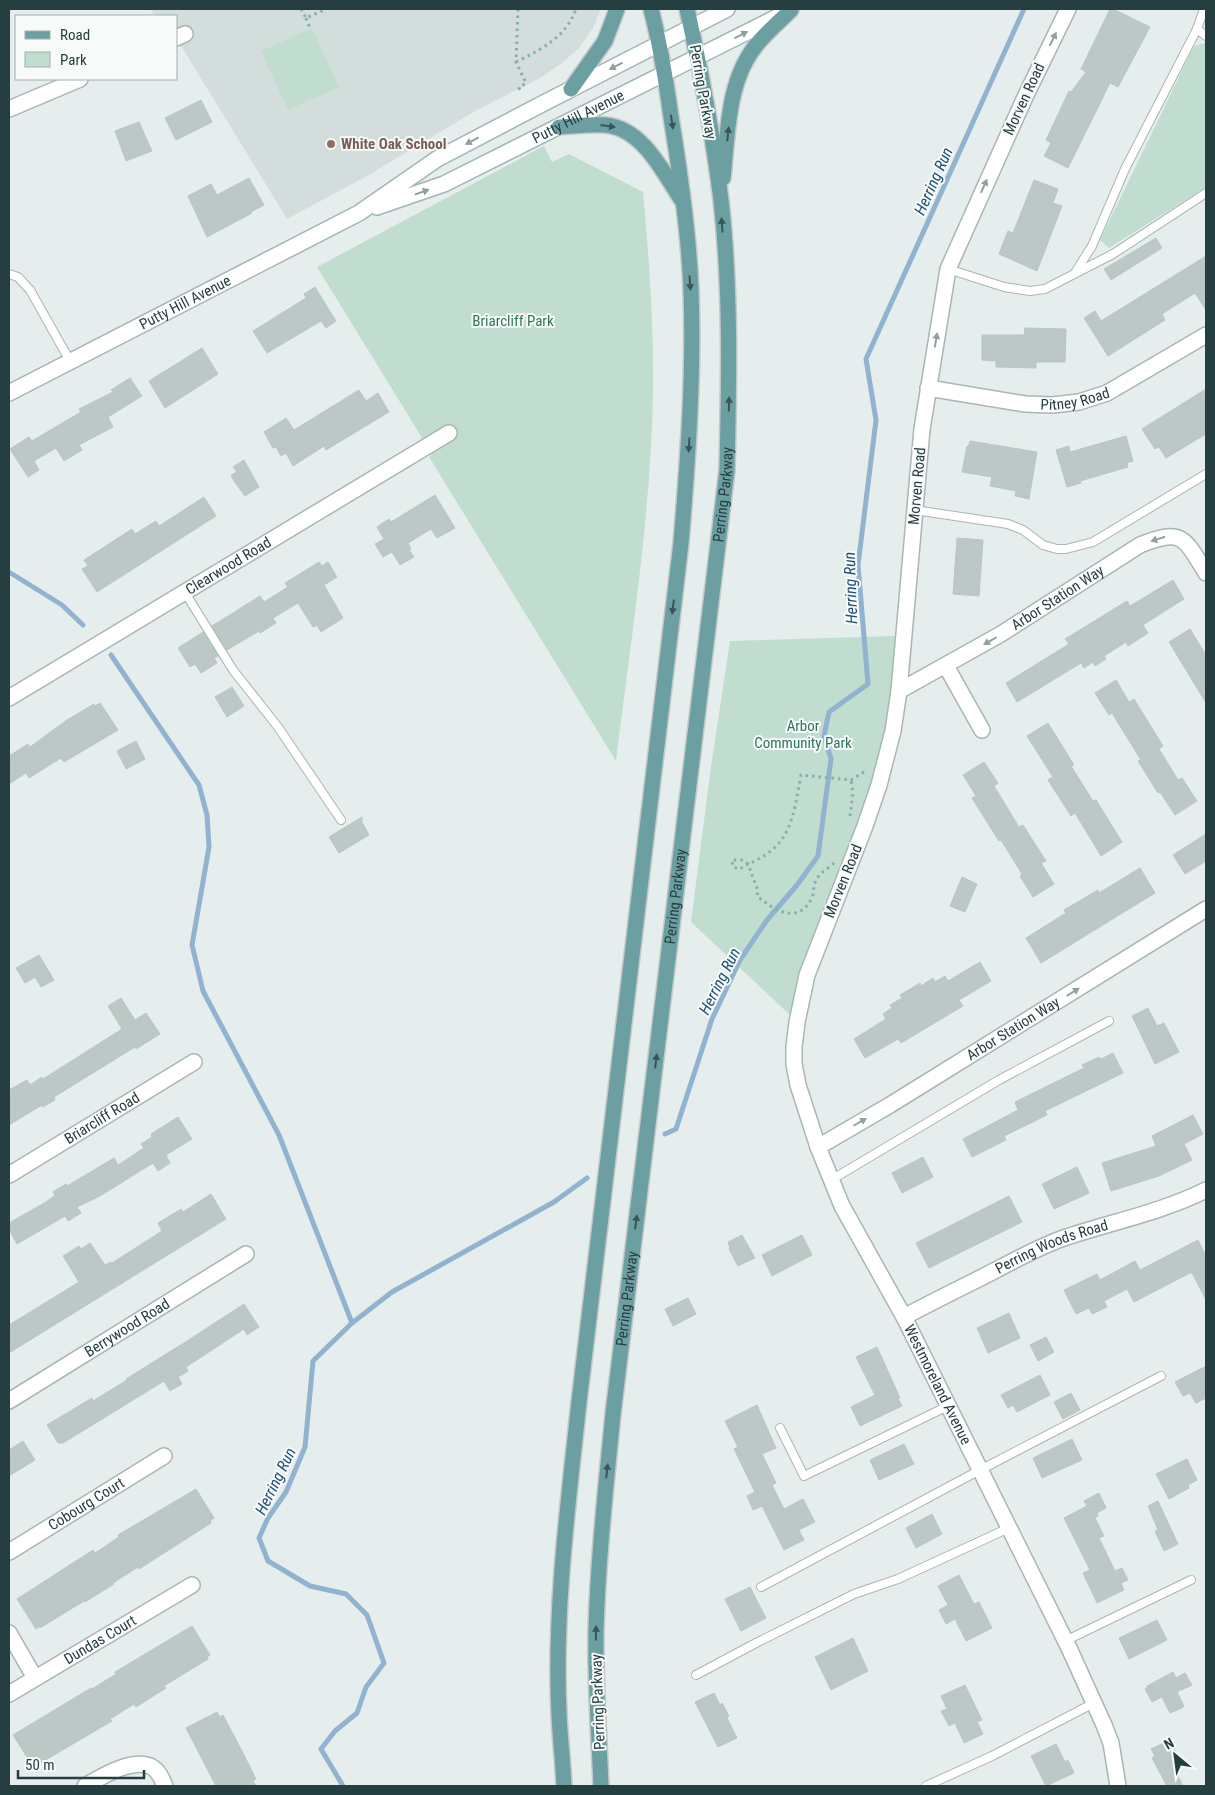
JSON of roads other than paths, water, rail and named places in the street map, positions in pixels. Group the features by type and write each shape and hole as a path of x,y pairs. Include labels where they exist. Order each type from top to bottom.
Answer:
{"main road":[{"path":"571,89 606,40 617,9"},
{"path":"564,1786 559,1704 559,1630 565,1532 681,543 688,467 692,372 691,288 683,203 665,73 650,9"},
{"name":"Perring Parkway","path":"601,1786 596,1632 600,1542 613,1414 727,470 729,373 727,286 721,200 688,9"},
{"path":"721,200 730,110 736,84 745,62 757,44 792,9"},
{"path":"559,127 607,125 623,129 637,139 654,157 683,203"}],"street":[{"name":"Putty Hill Avenue","path":"360,213 437,159 728,9"},
{"name":"Putty Hill Avenue","path":"9,393 360,213 444,184 792,9"},
{"name":"Morven Road","path":"807,975 865,826 885,766 893,731 922,429 948,269 1026,95 1068,9"},
{"path":"9,109 78,80"},
{"name":"Pitney Road","path":"928,388 1025,404 1052,405 1080,402 1107,393 1206,335"},
{"name":"Clearwood Road","path":"9,698 449,432"},
{"name":"Arbor Station Way","path":"898,691 1001,634 1140,546 1161,537 1178,537 1191,549 1206,573"},
{"path":"946,666 982,730"},
{"name":"Arbor Station Way","path":"818,1147 898,1100 1206,909"},
{"name":"Westmoreland Avenue","path":"807,975 797,1022 794,1064 798,1085 818,1147 831,1180 856,1232 904,1317 1065,1641 1111,1743 1118,1786"},
{"name":"Briarcliff Road","path":"9,1175 194,1062"},
{"name":"Perring Woods Road","path":"904,1317 1060,1239 1151,1213 1186,1200 1206,1190"},
{"name":"Berrywood Road","path":"9,1401 246,1254"},
{"name":"Cobourg Court","path":"9,1552 164,1456"},
{"name":"Dundas Court","path":"9,1694 192,1585"},
{"path":"9,1633 36,1678"},
{"path":"85,1786 112,1771 140,1765 150,1766 157,1772 165,1786"}],"lane":[{"path":"1076,273 1092,246 1125,169 1197,28 1204,9"},
{"path":"1197,28 1206,36"},
{"path":"948,269 1004,287 1030,291 1045,289 1112,254 1206,193"},
{"path":"9,274 18,277 30,290 70,361"},
{"path":"915,510 1008,524 1023,530 1043,545 1056,549 1066,549 1094,542 1206,474"},
{"path":"184,591 233,670 278,726 341,820"},
{"path":"831,1180 999,1080 1109,1021"},
{"path":"761,1587 1161,1376"},
{"path":"780,1428 804,1476 948,1406"},
{"path":"696,1675 756,1642 854,1594 898,1580 1009,1528"},
{"path":"1065,1641 1191,1580"},
{"path":"926,1786 992,1756 1094,1703"}],"waterway":[{"name":"Herring Run","path":"665,1134 676,1129 712,1019 740,960 767,920 797,885 818,856 831,759 824,736 829,712 868,684 858,565 876,420 866,359 1024,9"},
{"path":"9,572 62,605 83,625"},
{"path":"111,655 199,785 207,815 209,847 192,945 203,991 279,1135 352,1323"},
{"name":"Herring Run","path":"343,1786 321,1749 335,1731 357,1713 366,1687 384,1663 367,1615 346,1594 310,1586 268,1561 259,1538 268,1518 286,1492 305,1447 313,1361 352,1323 392,1292 554,1202 587,1178"}],"place":[{"name":"White Oak School","path":"331,144"}],"park label":[{"name":"Briarcliff Park","path":"513,321"},
{"name":"Arbor Community Park","path":"803,734"}]}
